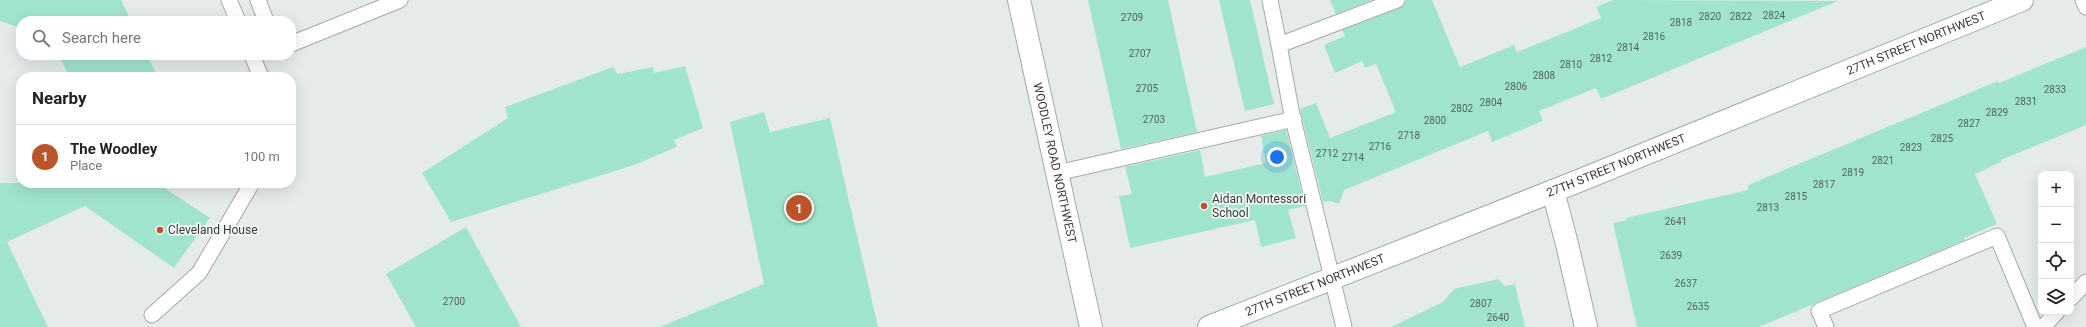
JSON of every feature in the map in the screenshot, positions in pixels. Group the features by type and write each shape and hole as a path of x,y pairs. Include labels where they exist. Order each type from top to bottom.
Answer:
{"street":[{"name":"WOODLEY ROAD NORTHWEST","path":"1018,0 1091,327"},
{"name":"27TH STREET NORTHWEST","path":"1209,327 1553,191 2022,0"},
{"path":"1553,191 1586,327"}],"lane":[{"path":"229,0 236,16"},
{"path":"258,0 264,16"},
{"path":"296,42 400,0"},
{"path":"1270,0 1294,119 1344,327"},
{"path":"1279,45 1397,0"},
{"path":"2083,0 2086,7"},
{"path":"254,60 259,72"},
{"path":"1057,173 1294,119"},
{"path":"152,315 199,272 249,188"},
{"path":"1826,327 1819,311 1997,236 2035,327"},
{"path":"2074,295 2086,282"},
{"path":"2043,327 2054,315"}],"building":[{"path":"0,0 121,0 129,16 16,16 16,26 0,21"},
{"path":"1088,0 1168,0 1197,132 1121,149"},
{"path":"1219,0 1250,0 1274,104 1245,111"},
{"path":"1330,0 1372,0 1336,14"},
{"path":"1406,0 1432,0 1460,67 1514,45 1517,52 1601,18 1596,7 1613,0 1838,1 1601,99 1596,88 1539,111 1543,121 1492,142 1488,131 1344,190 1339,204 1330,201 1323,202 1300,109 1316,103 1330,138 1396,112 1376,64 1365,68 1362,61 1335,73 1324,45 1345,36 1342,30 1400,8 1404,5"},
{"path":"2086,47 2086,125 2001,160 2001,162 1975,174 1997,224 1964,238 1965,240 1759,327 1637,327 1613,223 1627,220 1626,218 1748,190 1748,185 1998,81 1999,83"},
{"path":"61,60 150,60 156,72 67,72"},
{"path":"685,66 703,128 674,140 677,147 634,165 451,222 422,173 508,118 505,107 613,67 618,74 653,67 654,73"},
{"path":"764,112 770,132 830,118 878,327 660,327 764,284 730,122"},
{"path":"1286,130 1305,206 1288,210 1296,238 1261,247 1255,220 1130,248 1119,196 1132,194 1125,167 1200,150 1205,177 1266,163 1261,136"},
{"name":"Cleveland House","path":"0,183 16,183 16,188 165,188 210,218 174,268 85,206 7,242 48,327 0,327"},
{"path":"466,227 521,327 416,327 386,274"},
{"path":"1498,279 1505,286 1515,284 1525,327 1391,327 1443,302 1454,289"}],"place":[{"name":"Aidan Montessori School","path":"1204,206"},
{"name":"The Woodley","path":"799,208"},
{"name":"Cleveland House","path":"160,230"}]}
